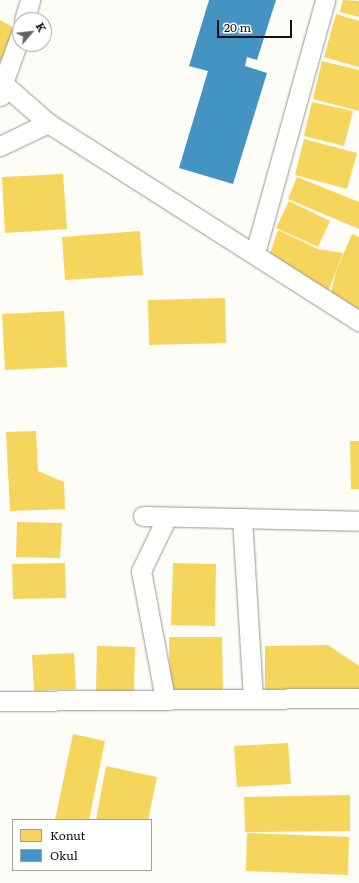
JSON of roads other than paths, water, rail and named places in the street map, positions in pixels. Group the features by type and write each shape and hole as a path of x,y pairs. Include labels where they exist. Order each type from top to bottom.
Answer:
{"street":[{"path":"26,12 30,0"},
{"path":"255,253 325,0"},
{"path":"14,52 1,87 48,123 255,253 359,321"},
{"path":"0,146 48,123"},
{"path":"143,516 359,521"},
{"path":"165,699 141,571 167,517"},
{"path":"242,518 253,697"},
{"path":"0,701 253,697 359,698"}]}
